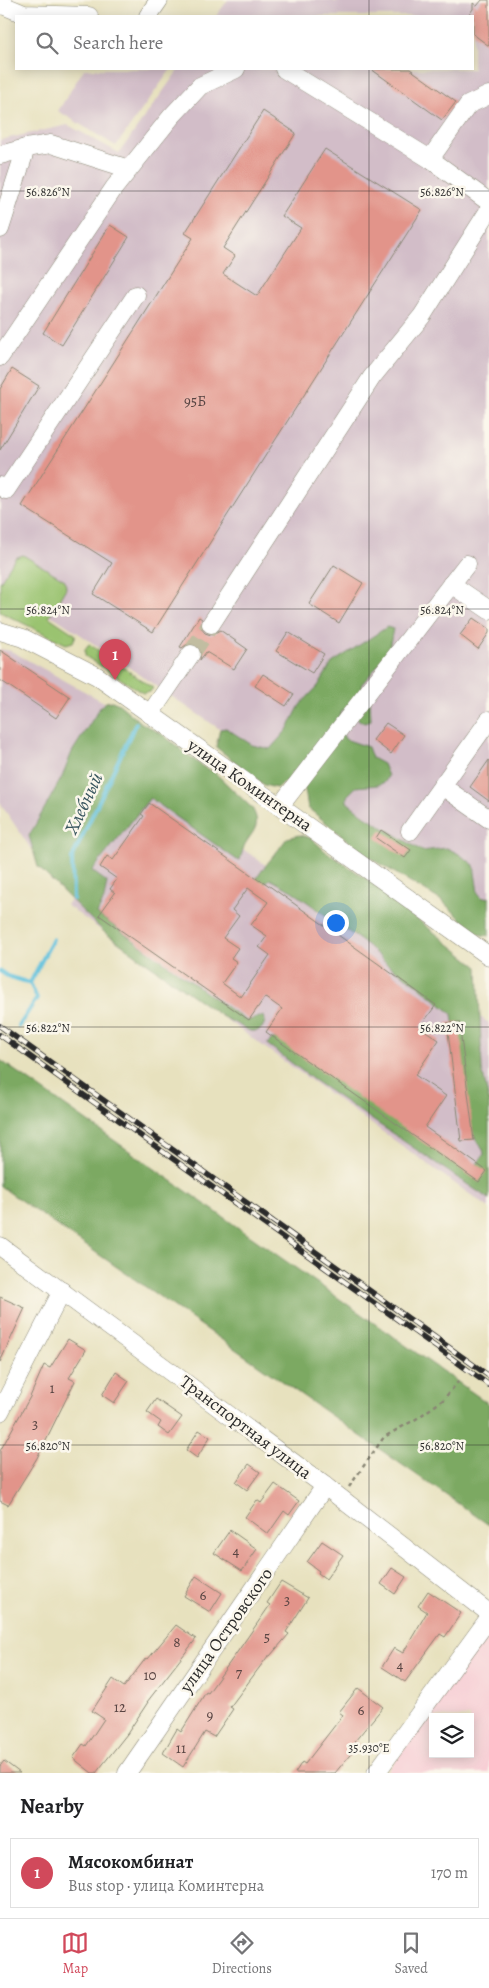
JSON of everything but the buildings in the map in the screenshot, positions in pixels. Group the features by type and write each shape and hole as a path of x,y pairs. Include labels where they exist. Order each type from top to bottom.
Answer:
{"street":[{"path":"149,15 158,0"},
{"path":"0,4 24,14 56,15"},
{"path":"0,357 114,188 171,117 200,86 234,70"},
{"path":"286,70 430,159 489,202"},
{"path":"430,159 468,104 489,95"},
{"path":"0,155 51,144 130,169"},
{"path":"0,229 26,148"},
{"path":"210,624 372,378 422,316 489,210"},
{"path":"0,486 6,490 136,295"},
{"path":"280,806 467,564"},
{"path":"451,584 489,610"},
{"name":"улица Коминтерна","path":"0,631 23,638 97,676 489,956"},
{"path":"150,714 191,654"},
{"path":"410,831 489,720"},
{"path":"442,786 489,819"},
{"name":"Транспортная улица","path":"0,1246 342,1498 489,1613"},
{"path":"0,1412 62,1291"},
{"name":"улица Островского","path":"127,1773 325,1486"},
{"path":"376,1773 489,1618"}],"path":[{"path":"342,1498 384,1437 416,1419 443,1400 458,1382"}],"shaded area":[{"path":"228,0 332,0 336,2 337,0 489,0 489,926 277,768 56,618 0,593 0,140 68,125 119,153 178,70 474,70 474,15 217,15"},
{"path":"83,70 170,70 116,146 58,111"},
{"path":"0,649 11,651 113,707 31,849 0,803"},
{"path":"151,784 489,1023 489,1208 66,905"},
{"path":"489,1632 489,1773 386,1773 429,1714 429,1758 474,1758 474,1713 430,1713"}],"green space":[{"path":"23,555 65,580 66,588 49,617 76,635 73,642 66,644 0,612 0,582 15,558"},
{"path":"387,627 393,629 388,654 361,685 370,701 371,720 365,723 342,710 337,722 345,739 368,747 372,758 383,764 388,776 385,782 378,785 356,787 347,796 347,802 365,816 422,851 447,848 474,865 478,893 483,898 489,897 489,936 477,934 442,901 367,856 308,808 305,790 300,785 288,781 276,788 264,785 216,747 220,729 226,728 252,745 270,749 287,730 300,705 318,686 332,663"},
{"path":"89,644 153,688 150,692 143,693 85,656 85,649"},
{"path":"112,701 119,704 140,722 163,735 203,767 214,772 252,808 256,818 256,826 244,845 240,860 237,860 150,798 92,871 107,882 104,899 97,914 246,1021 263,1016 265,1022 262,1028 257,1031 250,1031 221,1016 104,932 38,867 29,836 62,777 72,752 101,706 106,702"},
{"path":"299,835 311,838 325,851 364,877 478,967 482,1069 489,1102 489,1199 315,1081 267,1044 272,1039 281,1039 473,1170 484,1154 483,1149 468,1128 452,1014 417,984 388,965 367,945 292,891 270,879 261,887 254,882 287,838"},
{"path":"0,1060 489,1404 489,1525 0,1186"}],"waterway":[{"name":"Хлебный","path":"73,899 72,858 136,723"},
{"name":"Хлебный","path":"19,1026 37,998 30,983 53,939"},
{"path":"0,971 7,976 30,983"}],"tunnel":[{"path":"191,654 211,624"}],"railway":[{"path":"0,1026 489,1376"},
{"path":"0,1035 489,1385"}],"place":[{"name":"Мясокомбинат","path":"115,680"}]}
